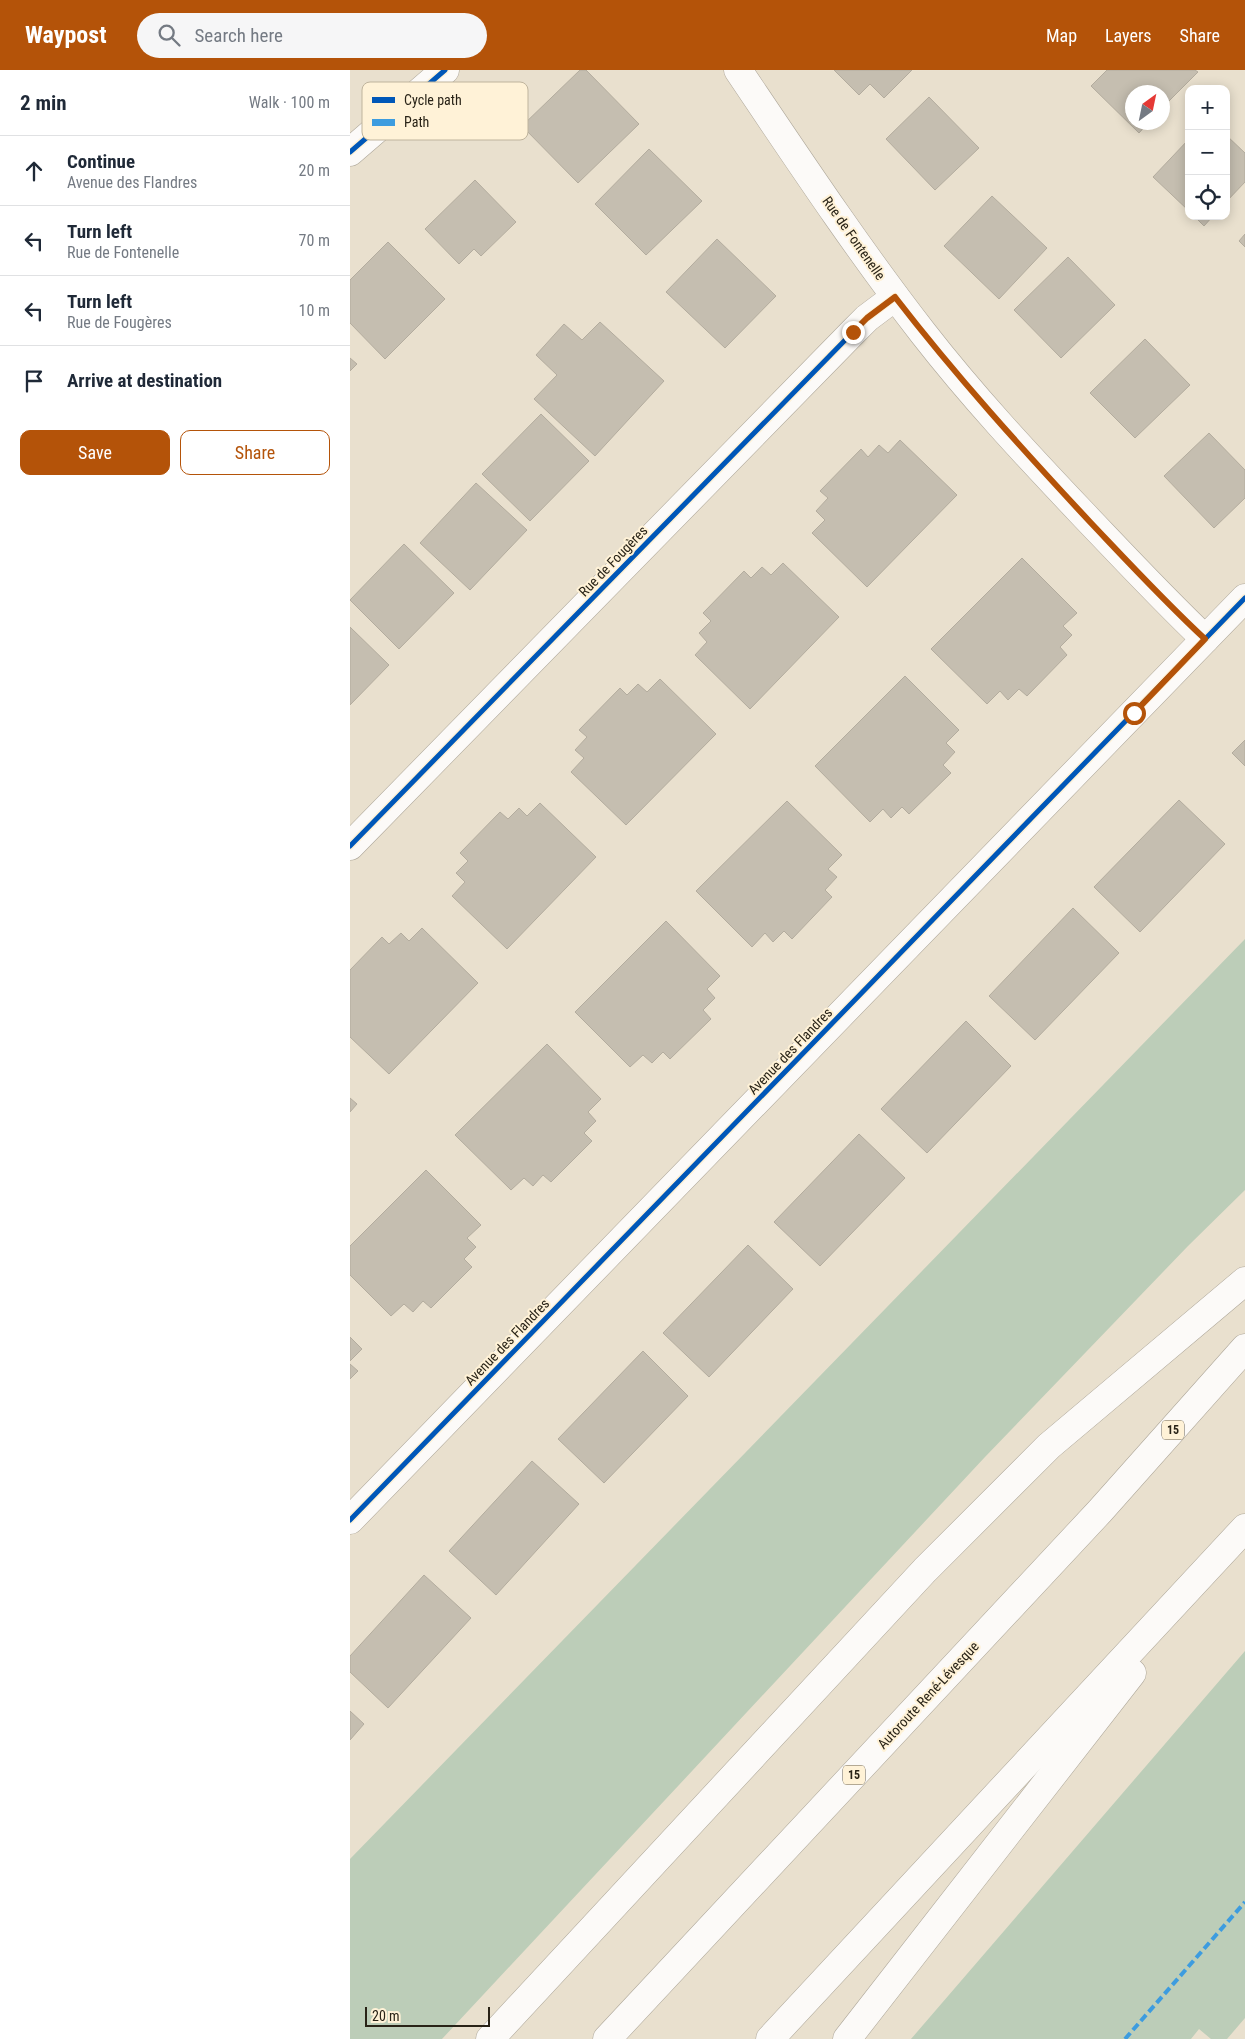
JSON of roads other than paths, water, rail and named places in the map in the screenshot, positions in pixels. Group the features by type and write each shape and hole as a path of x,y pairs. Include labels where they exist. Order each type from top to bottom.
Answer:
{"main road":[{"path":"431,82 445,70"},
{"name":"Rue de Fontenelle","path":"738,70 832,209 895,297 948,363 1030,458 1170,606 1205,639"},
{"path":"350,152 364,140"},
{"name":"Rue de Fougères","path":"350,846 853,332 867,318 895,297"},
{"name":"Avenue des Flandres","path":"350,1520 1245,598"},
{"path":"490,2039 963,1531 1049,1446 1245,1282"},
{"name":"Autoroute René-Lévesque","path":"608,2039 1100,1511 1245,1348"},
{"path":"770,2039 1244,1529"},
{"path":"847,2039 1244,1529"}]}
